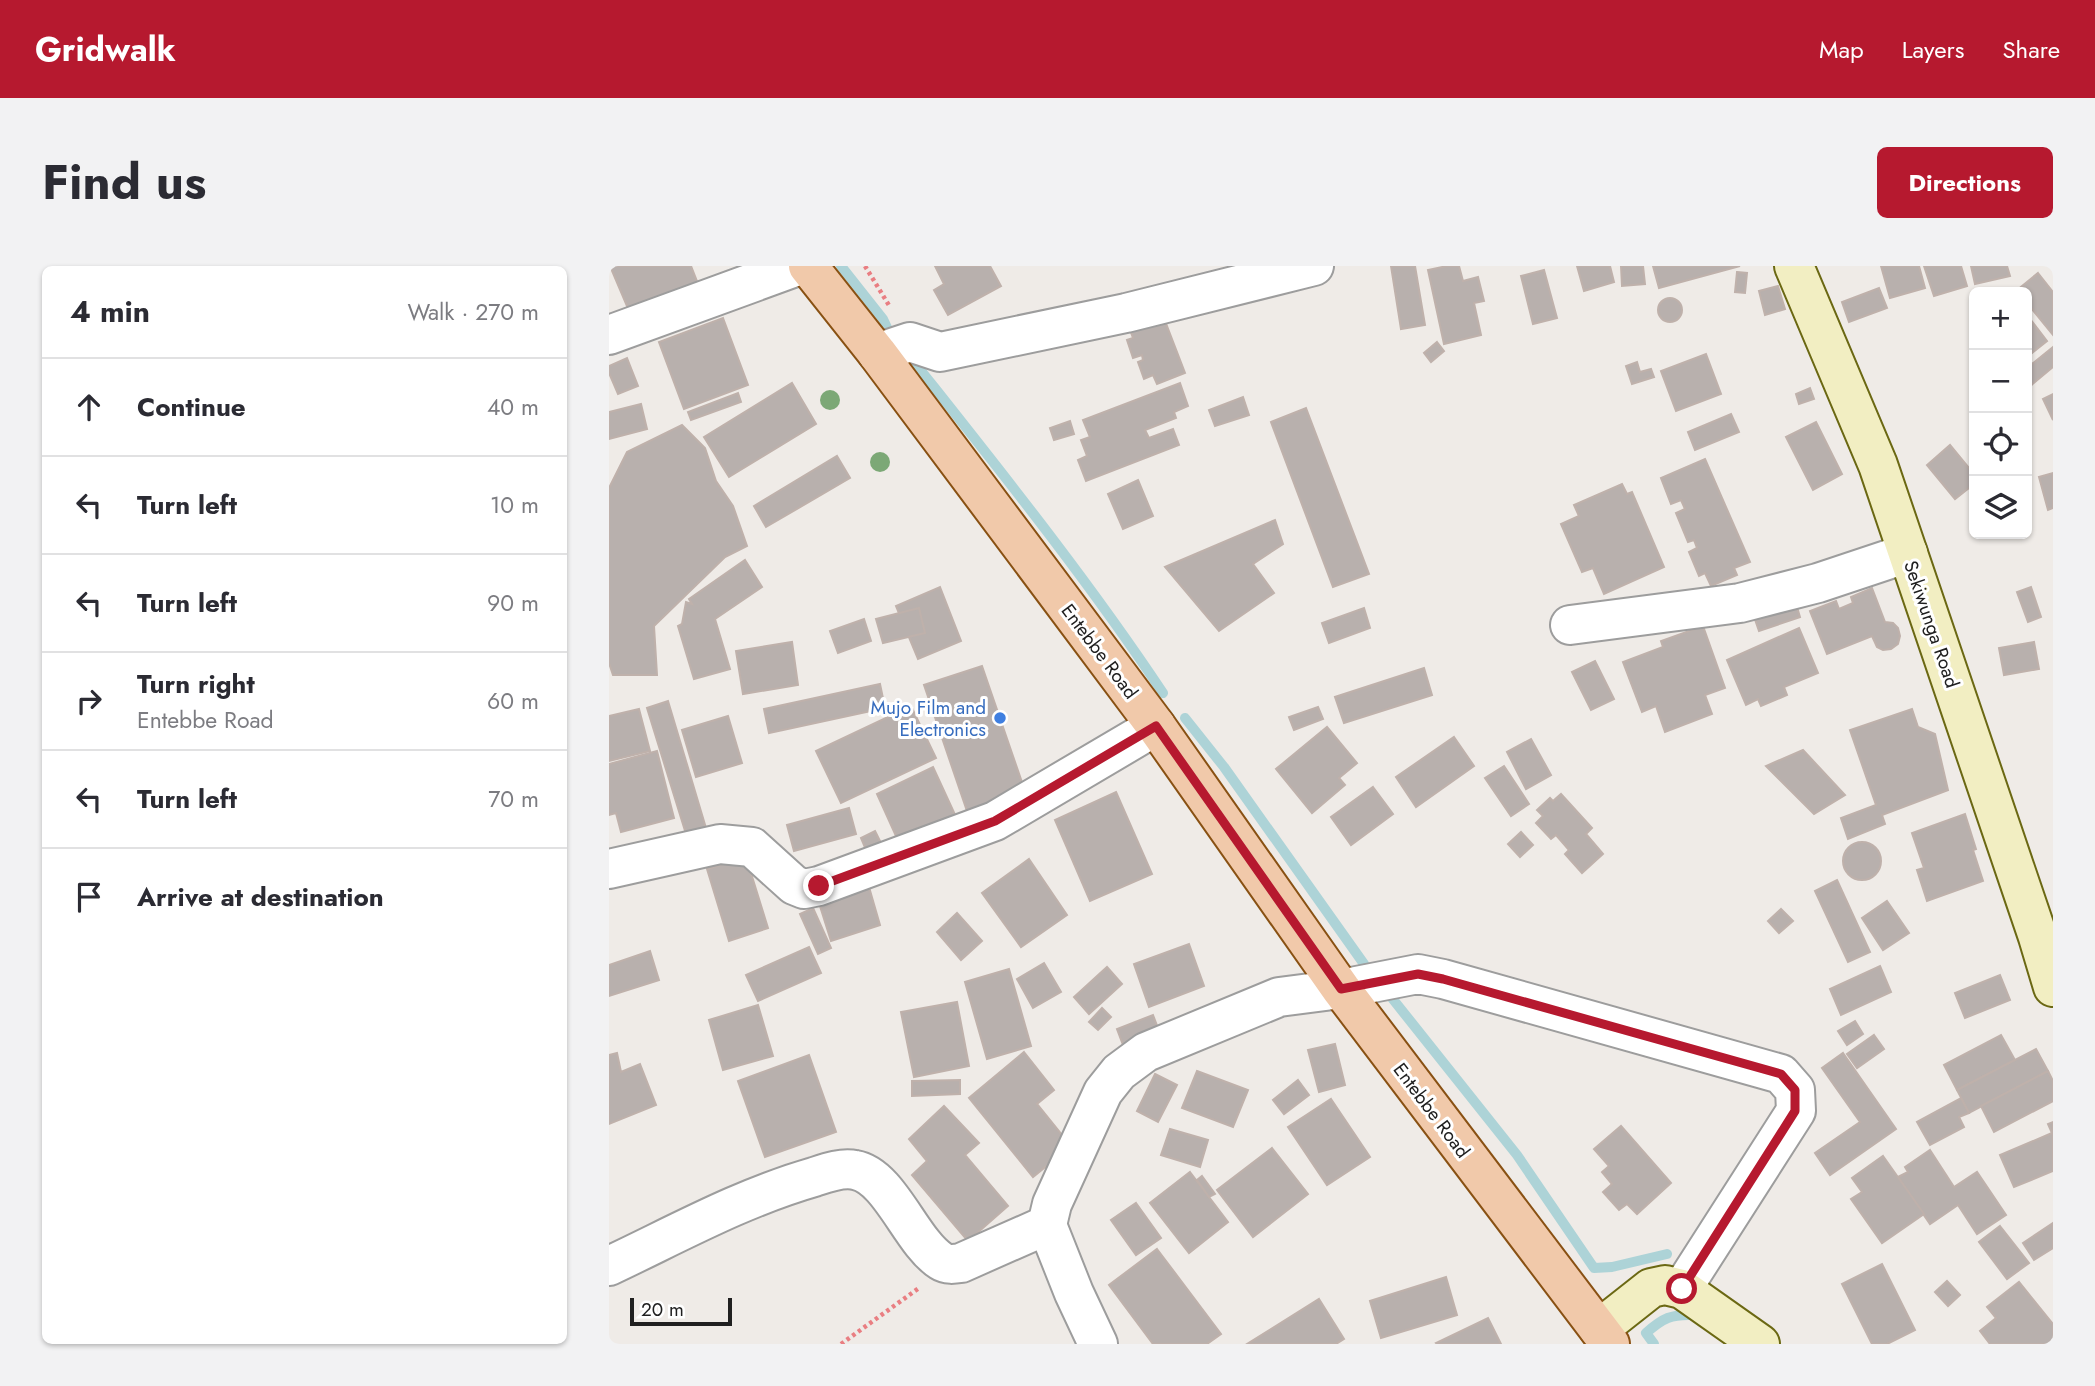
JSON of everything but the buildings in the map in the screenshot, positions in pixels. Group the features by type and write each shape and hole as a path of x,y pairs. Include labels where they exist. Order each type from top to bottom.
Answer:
{"main road":[{"name":"Entebbe Road","path":"808,266 877,353 1156,726 1341,989 1604,1336"},
{"name":"Sekiwunga Road","path":"1794,266 1878,465 2034,923 2053,987"},
{"path":"1604,1336 1651,1288 1665,1285 1682,1289 1760,1344"}],"street":[{"path":"609,335 799,266"},
{"path":"877,353 910,342 940,352 1126,313 1314,266"},
{"path":"1570,625 1740,603 1818,583 1908,553"},
{"path":"609,869 720,844 739,844 752,847 794,885 804,889 819,886 995,821 1156,726"},
{"path":"1098,1344 1047,1226 1052,1204 1103,1092 1119,1072 1146,1052 1279,997 1341,989 1418,974 1781,1074 1795,1090 1795,1111 1682,1289"},
{"path":"609,1266 714,1214 777,1188 834,1171 853,1169 874,1178 921,1241 941,1262 951,1265 1047,1226"}],"path":[{"path":"841,1344 951,1265"}],"waterway":[{"path":"841,266 883,319 890,334"},
{"path":"911,358 1072,565 1163,693"},
{"path":"1185,718 1224,767 1364,964"},
{"path":"1384,988 1517,1155 1594,1268 1612,1267 1667,1254"},
{"path":"1654,1344 1646,1333 1657,1324 1673,1316 1694,1315"}],"place":[{"name":"Mujo Film and Electronics","path":"1000,718"}],"route":[{"path":"819,886 995,821 1156,726 1341,989 1418,974 1781,1074 1795,1090 1795,1111 1682,1289"}]}
